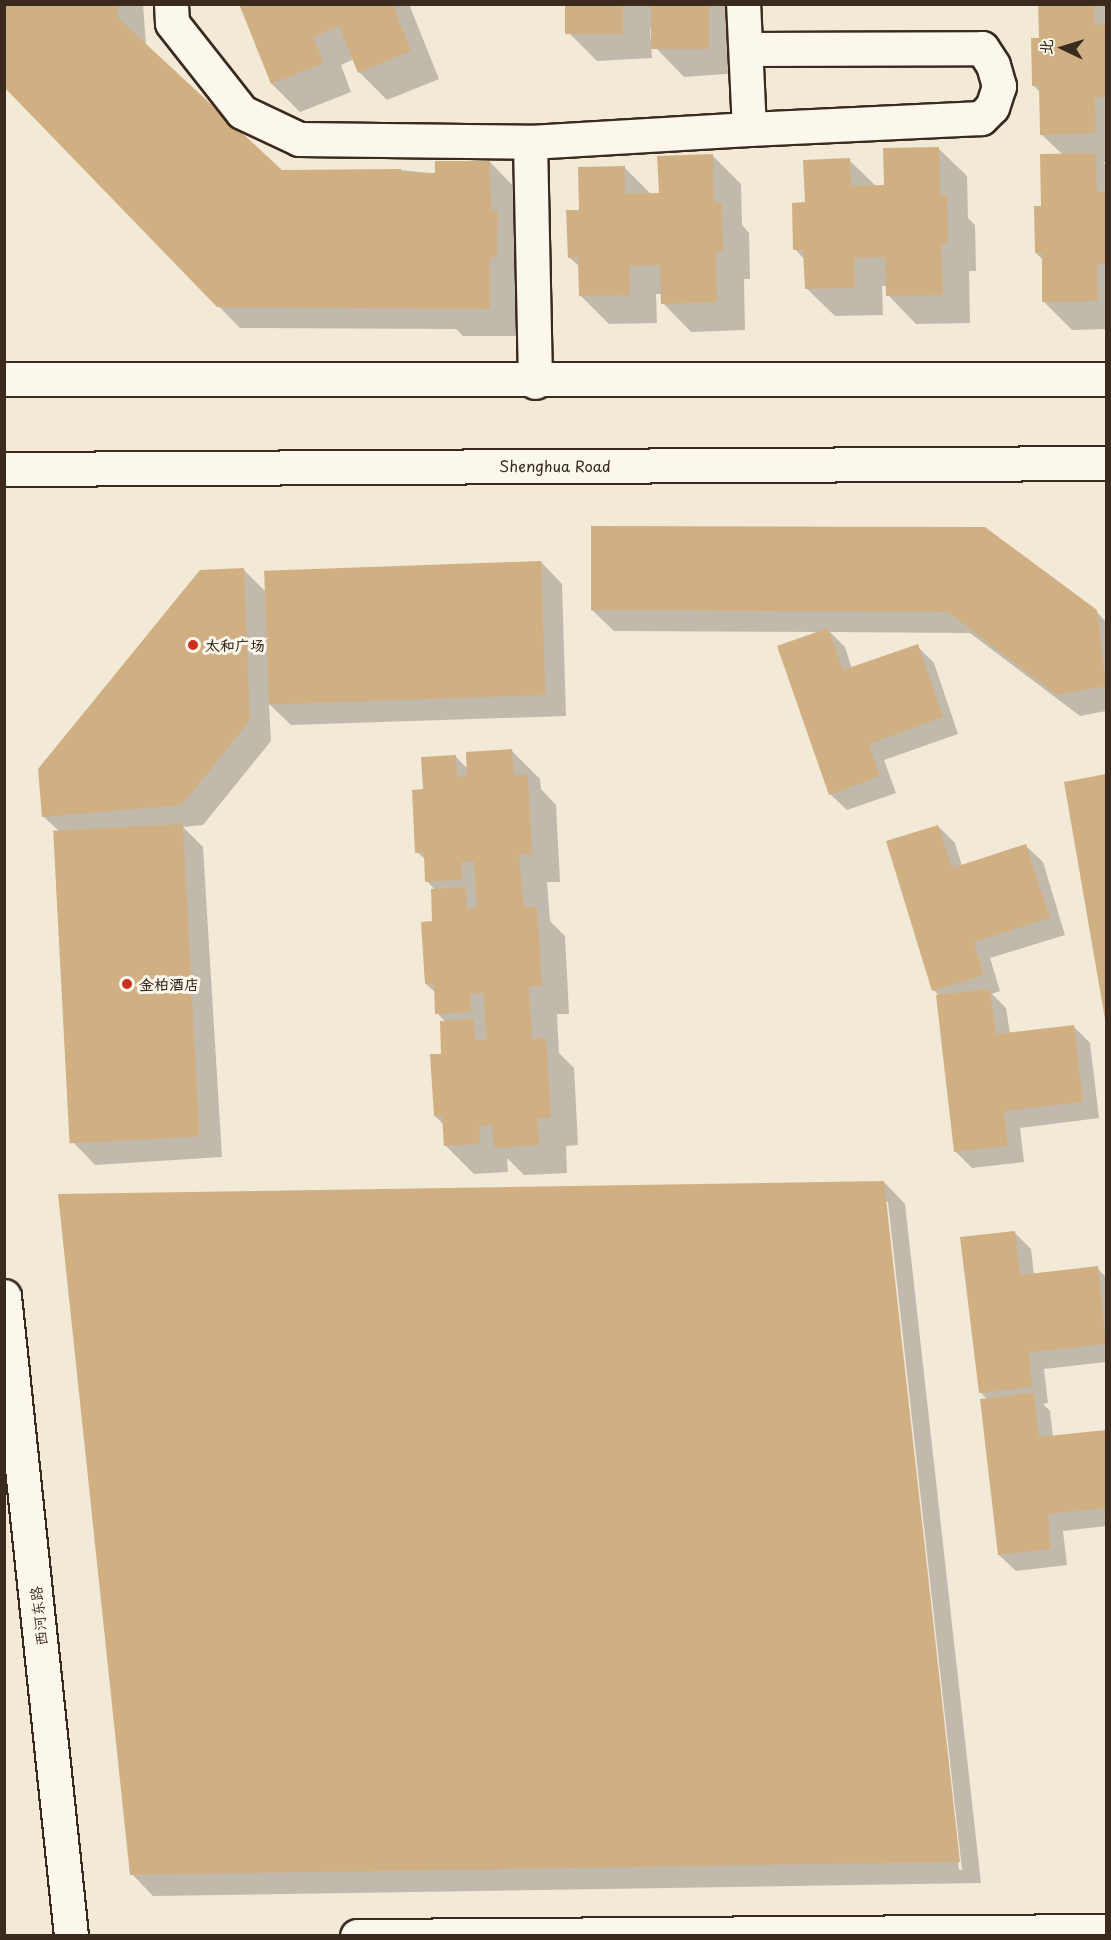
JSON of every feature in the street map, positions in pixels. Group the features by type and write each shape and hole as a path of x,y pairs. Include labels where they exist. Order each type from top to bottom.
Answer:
{"street":[{"path":"171,4 172,23 242,112 299,139 530,142 981,118 992,107 999,86 993,65 982,48 747,49"},
{"path":"743,4 747,49 749,129"},
{"path":"530,142 535,382"},
{"path":"4,379 535,382 1107,379"},
{"name":"Shenghua Road","path":"4,469 1107,463"},
{"name":"西河东路","path":"4,1296 71,1935"},
{"path":"357,1935 1107,1931"}],"building":[{"path":"5,4 117,4 118,18 282,170 401,169 401,172 435,173 435,161 490,161 491,210 498,210 497,257 490,257 490,309 217,307 5,88"},
{"path":"239,4 393,4 411,51 358,73 339,26 313,37 324,63 271,84"},
{"path":"565,4 623,4 623,34 565,34"},
{"path":"651,4 709,4 709,49 651,49"},
{"path":"1038,4 1094,4 1095,25 1106,24 1106,97 1095,97 1096,133 1040,135 1039,86 1032,86 1031,38 1039,38"},
{"path":"939,147 940,195 947,195 948,243 941,244 943,295 886,296 885,257 854,258 855,288 805,289 803,250 793,250 792,203 805,202 803,160 850,158 851,186 884,185 883,148"},
{"path":"1096,153 1097,192 1106,192 1106,264 1097,264 1098,301 1042,302 1042,253 1035,253 1034,206 1041,206 1040,154"},
{"path":"713,154 714,203 722,203 723,251 716,251 717,302 661,304 660,265 629,266 630,295 579,296 578,257 568,258 566,210 579,210 578,167 625,166 625,194 659,193 657,156"},
{"path":"591,526 985,527 1097,610 1106,686 1057,695 948,612 591,610"},
{"path":"541,561 546,695 269,705 264,571"},
{"name":"太和广场","path":"244,568 250,720 182,805 42,817 38,769 200,570"},
{"path":"828,628 843,670 918,644 943,717 869,744 880,776 829,795 777,646"},
{"path":"512,749 514,775 528,775 532,854 519,855 524,907 537,907 542,986 529,987 532,1039 546,1038 551,1118 538,1118 539,1145 494,1148 492,1125 479,1126 480,1144 444,1146 442,1116 434,1116 430,1054 441,1054 440,1021 474,1019 475,1040 486,1040 484,993 470,994 471,1012 435,1014 434,984 425,984 421,922 432,921 431,889 466,887 467,909 477,908 474,861 461,862 462,880 425,882 424,852 415,853 412,790 423,789 421,757 456,755 457,777 467,776 466,752"},
{"path":"1106,774 1106,1019 1105,1019 1064,782"},
{"name":"金柏酒店","path":"183,824 199,1137 70,1143 53,831"},
{"path":"938,825 952,868 1026,844 1050,918 974,942 984,975 932,991 886,841"},
{"path":"990,989 996,1034 1074,1025 1083,1102 1004,1111 1008,1146 954,1152 936,995"},
{"path":"884,1181 960,1862 130,1875 58,1194"},
{"path":"1015,1231 1020,1275 1098,1266 1106,1344 1029,1352 1032,1387 979,1393 960,1237"},
{"path":"1034,1393 1039,1437 1106,1430 1106,1508 1048,1514 1051,1549 998,1555 980,1399"}],"place":[{"name":"太和广场","path":"193,645"},
{"name":"金柏酒店","path":"127,984"}]}
